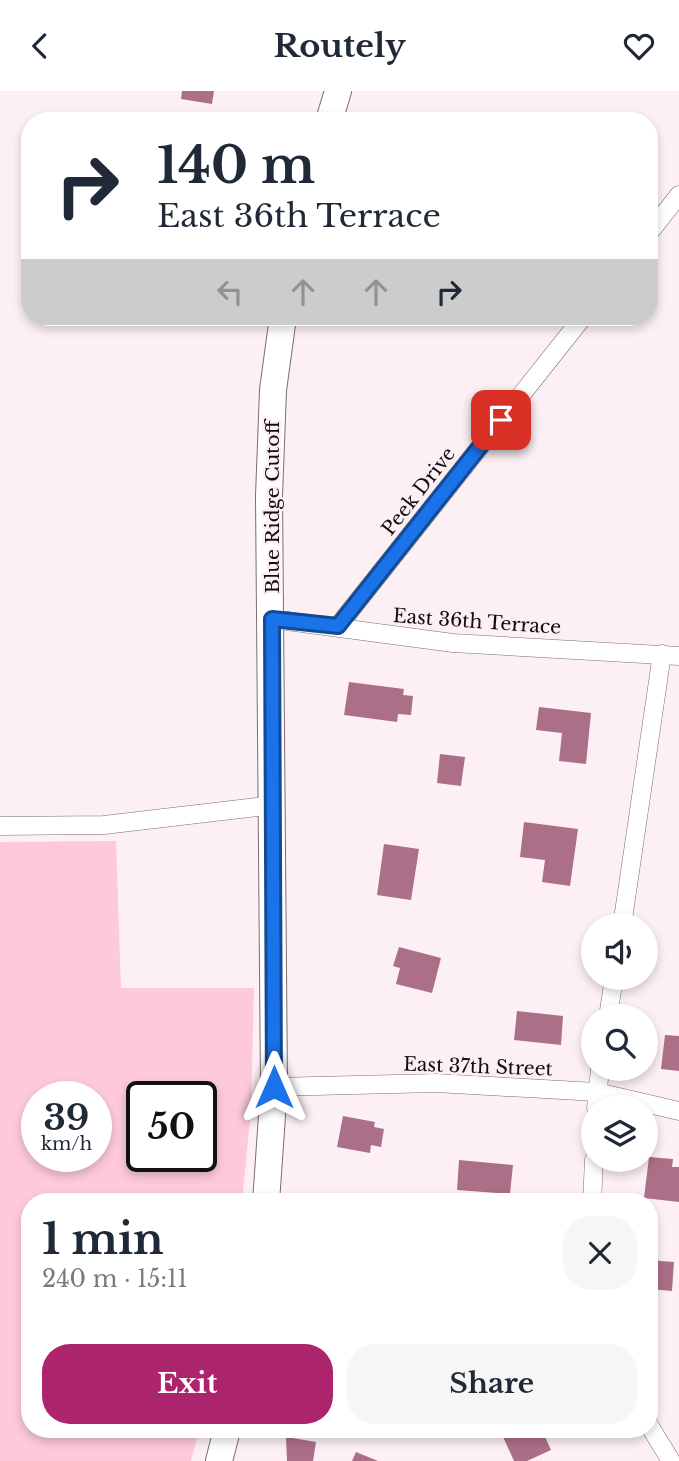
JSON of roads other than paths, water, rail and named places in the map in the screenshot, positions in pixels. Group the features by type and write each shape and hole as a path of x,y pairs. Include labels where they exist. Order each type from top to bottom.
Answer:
{"main road":[{"path":"332,112 338,91"},
{"name":"Blue Ridge Cutoff","path":"267,1193 274,1087 274,805 269,496 273,390 282,326"},
{"path":"219,1461 225,1438"}],"street":[{"path":"658,222 679,195"},
{"name":"Peek Drive","path":"338,626 576,326"},
{"name":"East 36th Terrace","path":"272,619 453,643 671,655"},
{"path":"624,913 671,655"},
{"path":"0,826 104,825 274,805"},
{"name":"East 37th Street","path":"274,1087 436,1083 581,1098"},
{"name":"East 37th Street","path":"658,1108 679,1111"},
{"path":"592,1193 593,1172"},
{"path":"657,1438 671,1461"}]}
